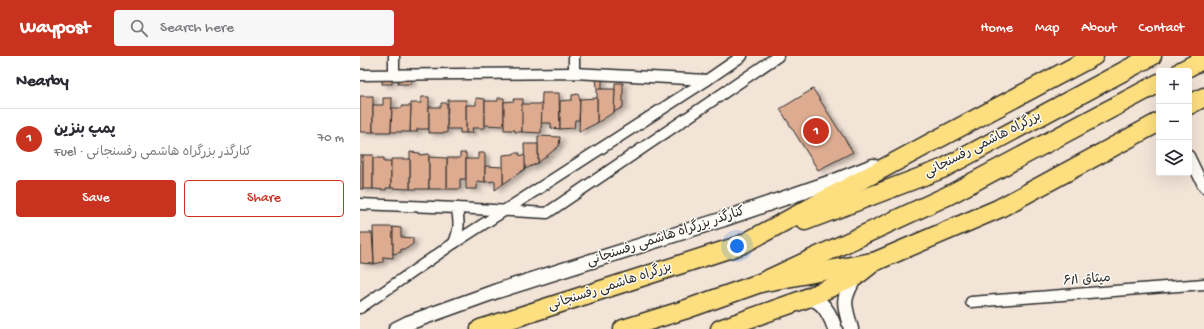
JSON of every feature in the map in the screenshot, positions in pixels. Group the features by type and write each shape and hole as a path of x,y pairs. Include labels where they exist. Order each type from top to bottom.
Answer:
{"highway":[{"name":"بزرگراه هاشمی رفسنجانی","path":"741,245 934,140 1094,56"},
{"name":"بزرگراه هاشمی رفسنجانی","path":"480,329 741,245 942,169 1152,56"},
{"path":"1187,68 1204,59"},
{"name":"بزرگراه هاشمی رفسنجانی","path":"623,329 684,310 760,283 949,196 1156,85"},
{"path":"1191,104 1204,97"},
{"path":"720,329 802,300 855,277 874,262 998,209 1156,124"},
{"name":"بزرگراه هاشمی رفسنجانی","path":"760,283 874,262"}],"street":[{"path":"394,56 394,74"},
{"path":"574,56 574,73"},
{"path":"360,308 454,242 742,56"},
{"path":"360,204 547,213 778,56"},
{"path":"360,74 574,73 707,80"},
{"name":"کنارگذر بزرگراه هاشمی رفسنجانی","path":"396,329 408,323 498,291 724,219 840,179 934,140"},
{"path":"1192,162 1204,186"},
{"path":"454,242 459,232 459,221 456,208"},
{"path":"852,329 844,303 847,291 855,277"},
{"name":"میثاق ۶/۱","path":"971,302 1204,284"},
{"path":"802,300 815,300 824,307 833,322 835,329"}],"building":[{"path":"382,77 392,77 392,84 382,84"},
{"path":"398,77 411,77 411,84 398,84"},
{"path":"596,77 602,77 602,89 597,89"},
{"path":"615,83 623,83 623,107 614,112"},
{"path":"597,89 615,89 614,112 597,123"},
{"path":"813,89 853,152 818,170 780,109"},
{"path":"542,93 559,93 560,129 551,128 551,123 541,123"},
{"path":"578,94 580,99 579,120 575,120 574,128 560,129 560,101 572,100 572,95"},
{"path":"360,96 373,96 373,132 360,132"},
{"path":"421,97 429,97 429,129 417,129 417,132 410,132 411,103 421,103"},
{"path":"383,98 392,98 391,132 373,132 373,105 383,105"},
{"path":"476,98 485,99 485,128 472,128 473,133 466,133 466,105 476,105"},
{"path":"498,98 504,98 504,126 485,125 485,101 498,101"},
{"path":"597,98 597,123 579,132 580,99"},
{"path":"513,99 523,99 522,132 515,132 515,130 504,130 504,102 514,101"},
{"path":"448,100 466,100 466,133 460,133 460,129 447,129"},
{"path":"441,103 447,103 447,133 429,133 429,107 441,107"},
{"path":"522,104 542,104 541,133 522,132"},
{"path":"402,106 411,106 410,132 391,132 392,108 402,108"},
{"path":"538,136 560,137 559,146 538,163"},
{"path":"524,144 538,144 538,163 525,169"},
{"path":"410,152 420,153 420,155 429,154 429,189 410,189"},
{"path":"460,153 466,153 466,179 460,179 460,189 447,189 447,158 460,158"},
{"path":"478,153 485,153 485,182 477,181 477,189 466,189 466,159 478,159"},
{"path":"520,153 519,155 525,156 525,169 503,184 503,155"},
{"path":"360,155 363,155 363,189 360,189"},
{"path":"363,155 373,155 373,189 363,189"},
{"path":"429,157 447,158 447,189 429,189"},
{"path":"373,158 384,158 384,162 391,162 391,188 386,188 386,190 373,189"},
{"path":"391,159 410,159 410,189 391,188"},
{"path":"485,166 503,167 503,184 495,190 495,181 485,182"},
{"path":"373,227 393,227 393,258 383,257 383,262 374,264"},
{"path":"393,227 401,228 401,237 413,238 413,244 406,249 401,249 401,252 393,254"},
{"path":"360,233 372,233 374,264 360,263"}],"place":[{"name":"پمپ بنزین","path":"816,131"}]}
